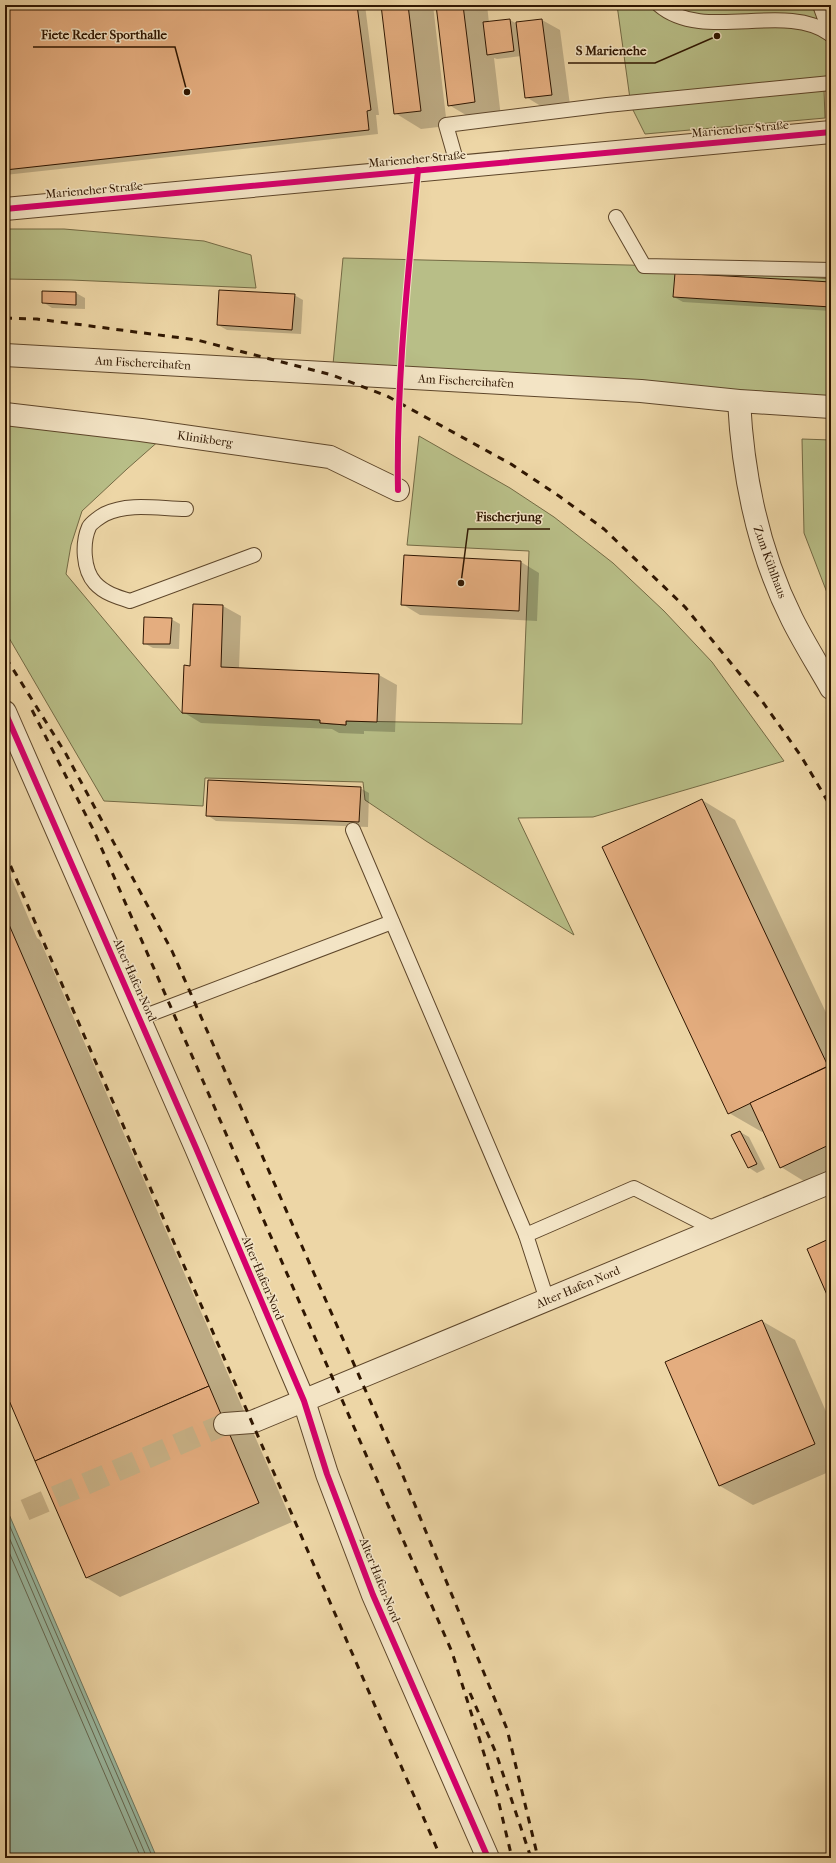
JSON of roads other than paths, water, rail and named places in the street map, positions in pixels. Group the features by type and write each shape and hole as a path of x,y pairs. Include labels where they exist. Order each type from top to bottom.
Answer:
{"street":[{"name":"Marieneher Straße","path":"5,209 831,132"},
{"name":"Am Fischereihafen","path":"5,355 594,388 739,401 831,407"},
{"name":"Zum Kühlhaus","path":"739,401 744,465 759,535 792,619 831,688"},
{"name":"Klinikberg","path":"5,414 141,430 330,457 398,490"},
{"name":"Alter Hafen Nord","path":"5,712 13,747 140,1018 304,1401 327,1474 373,1595 488,1858"},
{"name":"Alter Hafen Nord","path":"225,1424 252,1422 831,1182"}],"lane":[{"path":"659,5 664,10 681,17 700,21 801,22 817,26 831,35"},
{"path":"820,5 831,35"},
{"path":"458,167 446,125 607,105 831,83"},
{"path":"616,217 644,266 831,270"},
{"path":"186,509 123,508 104,514 89,526 86,541 86,564 94,582 111,595 130,601 254,555"},
{"path":"353,830 526,1236 547,1300"},
{"path":"140,1018 392,922"},
{"path":"526,1236 634,1188 716,1230"}],"water":[{"path":"5,1505 157,1858 5,1858"}],"tunnel":[{"path":"25,1510 225,1424"}],"railway":[{"path":"5,318 37,319 197,340 332,375 387,396 511,464 559,496 604,529 685,607 762,701 801,756 831,807"},
{"path":"6,658 66,754 172,951 401,1471 507,1729 538,1858"},
{"path":"32,710 94,831 452,1652 497,1795 512,1858"},
{"path":"5,853 441,1858"},
{"path":"470,1693 496,1753 531,1858"}],"place":[{"name":"S Marienehe","path":"717,36"},
{"name":"Fiete Reder Sporthalle","path":"187,92"},
{"name":"Fischerjung","path":"461,583"}]}
